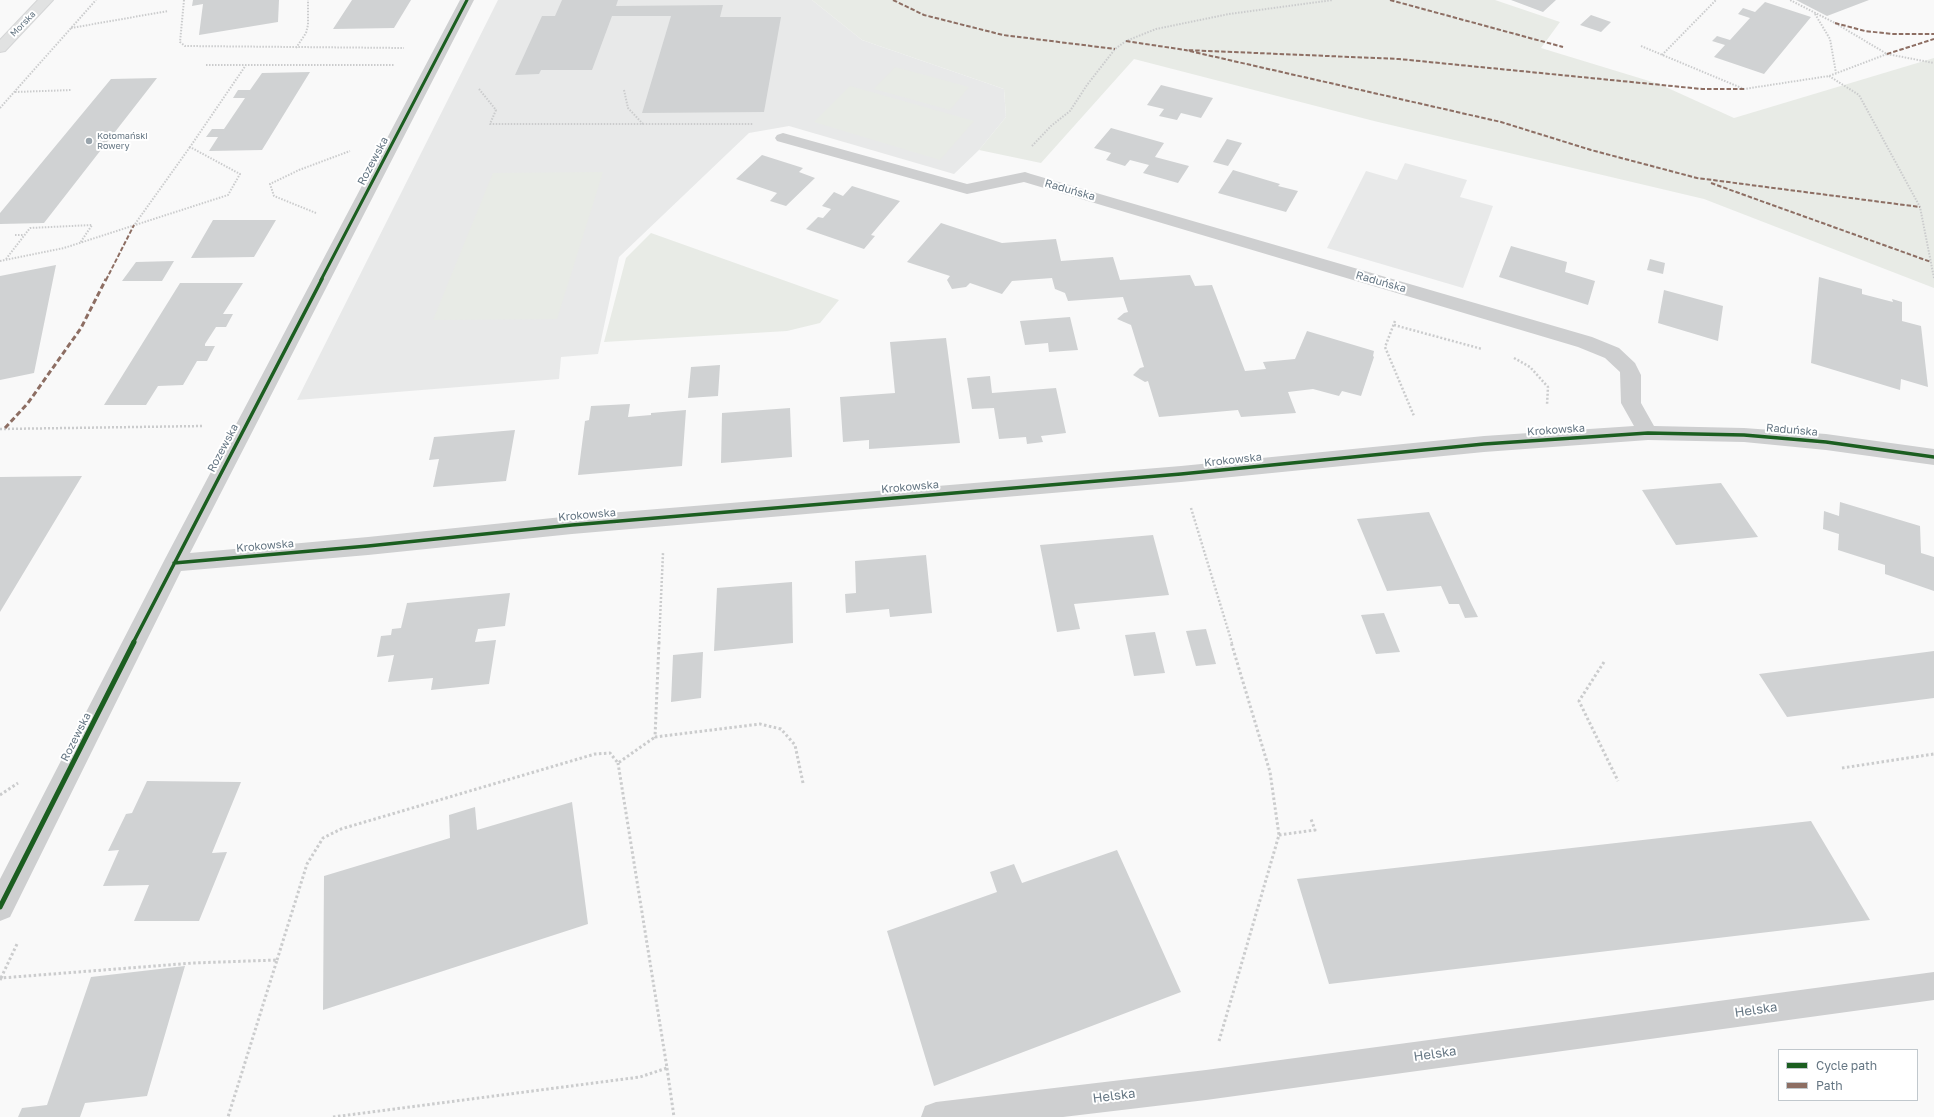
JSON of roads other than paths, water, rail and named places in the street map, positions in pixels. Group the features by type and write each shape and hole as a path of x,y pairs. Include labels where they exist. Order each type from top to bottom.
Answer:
{"main road":[{"name":"Morska","path":"0,48 46,0"}],"street":[{"name":"Rozewska","path":"0,907 174,563 468,0"},
{"name":"Raduńska","path":"783,138 967,189 1025,177 1585,342 1612,353 1628,368 1631,375 1631,403 1648,433 1744,435 1804,440 1909,452 1934,457"},
{"name":"Krokowska","path":"174,563 665,517 1181,474 1484,444 1648,433"},
{"name":"Helska","path":"936,1117 1206,1085 1934,986"}],"place":[{"name":"Kołomański Rowery","path":"89,141"}]}
